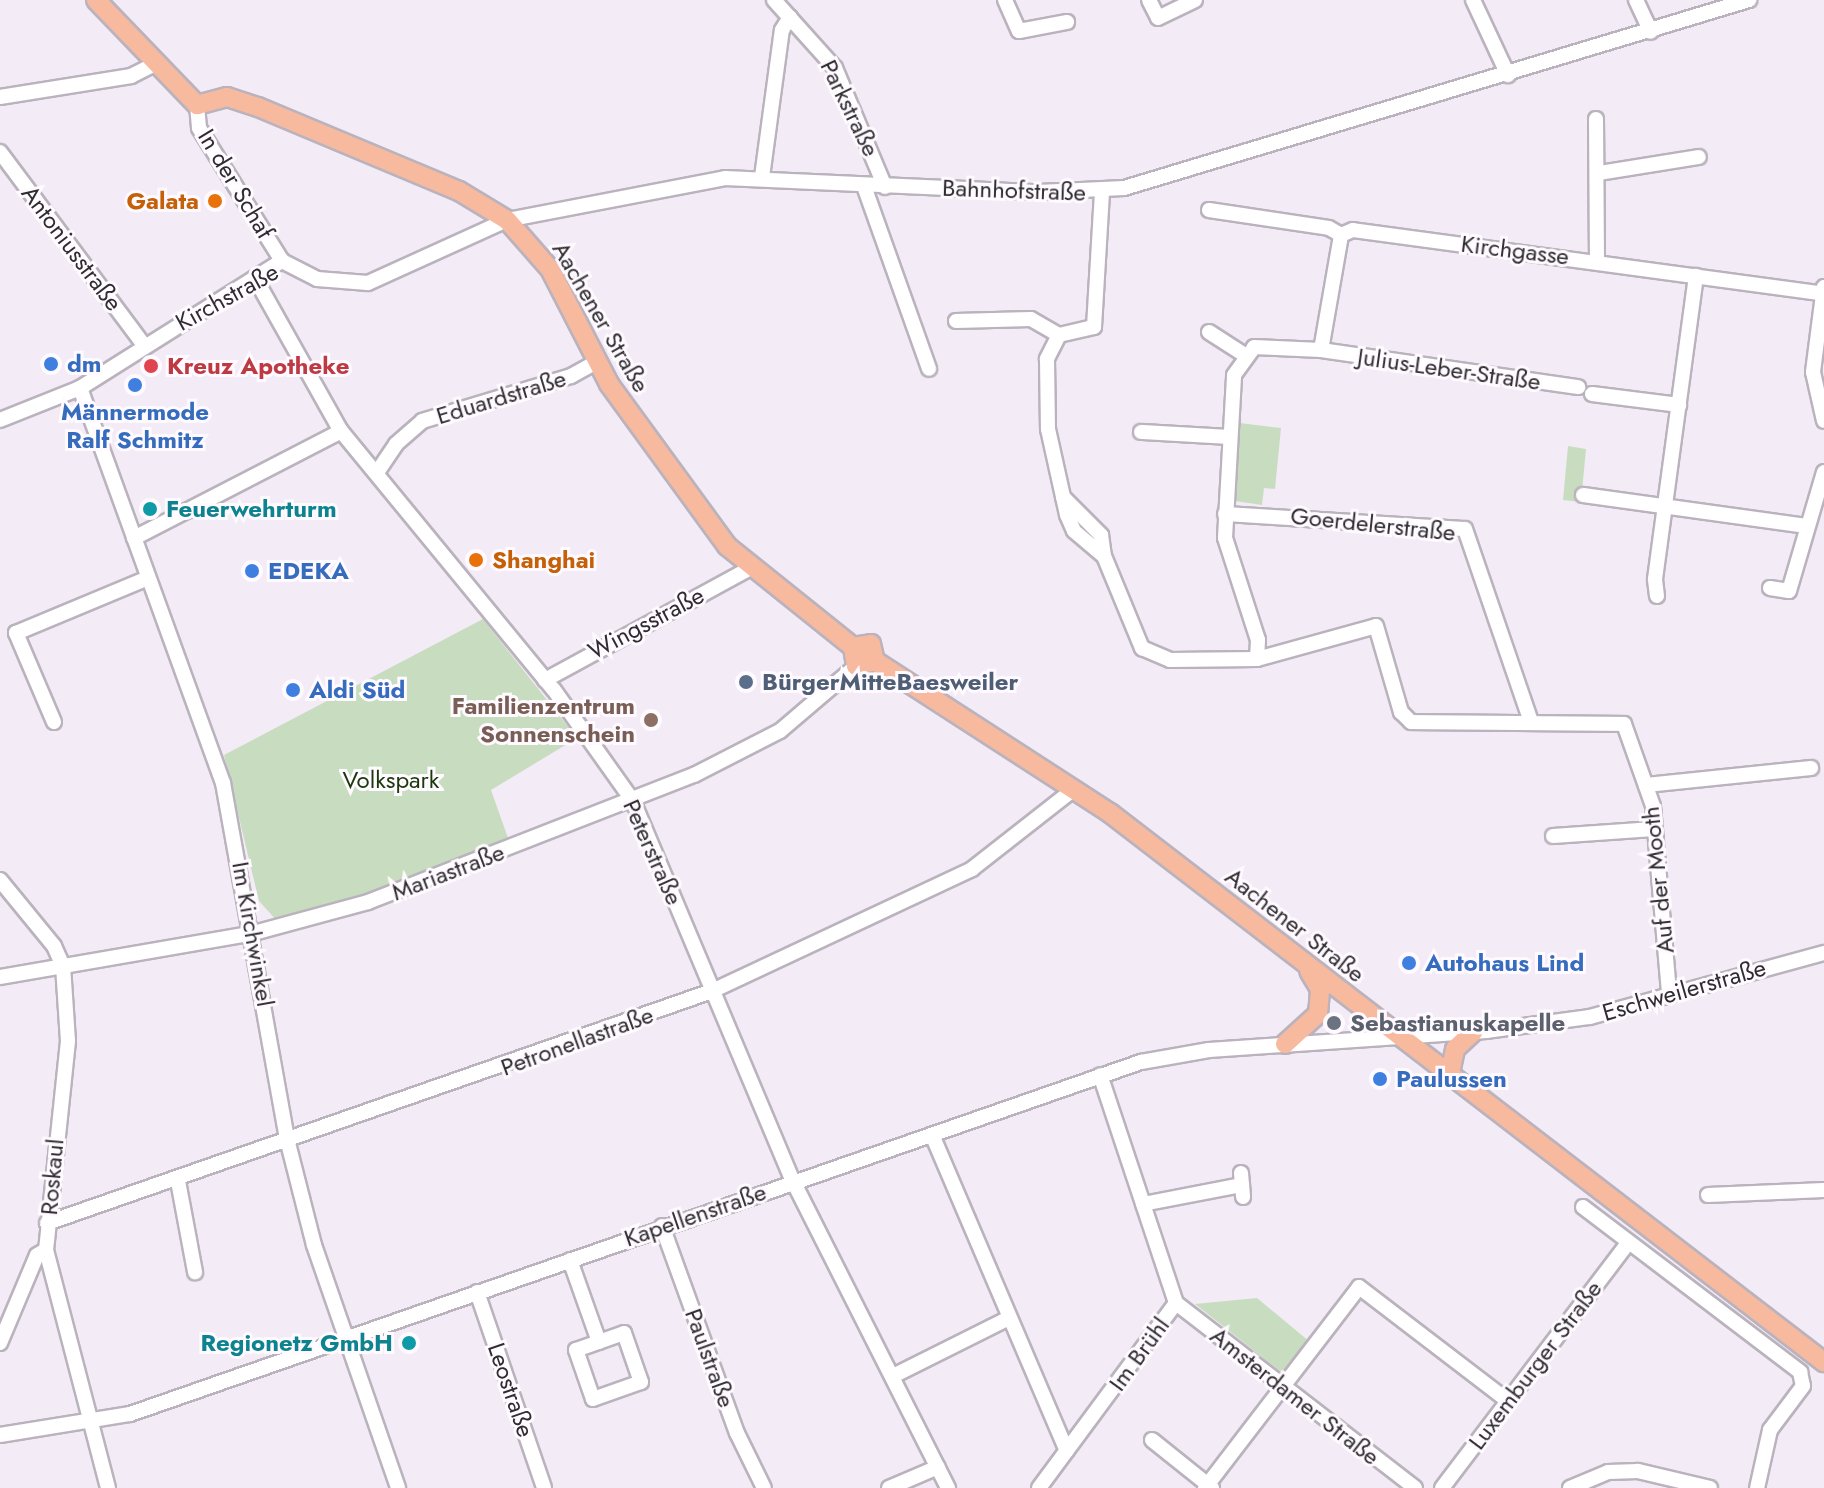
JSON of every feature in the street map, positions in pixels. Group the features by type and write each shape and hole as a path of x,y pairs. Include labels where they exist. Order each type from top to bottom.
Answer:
{"main road":[{"path":"96,0 153,65 197,105"},
{"name":"Aachener Straße","path":"197,105 227,97 258,107 459,191 507,220 550,269 596,362 665,465 749,569 855,656 871,644 875,661 1074,789 1450,1073 1824,1362"},
{"path":"1285,1044 1311,1026 1321,1002 1303,962"},
{"path":"1450,1073 1455,1049 1473,1032"}],"street":[{"name":"Parkstraße","path":"774,0 835,68 885,187"},
{"path":"1005,0 1019,31 1067,22"},
{"path":"1149,0 1158,18 1195,0"},
{"path":"1473,0 1508,75"},
{"path":"1636,0 1651,32"},
{"name":"Bahnhofstraße","path":"507,220 725,178 762,177 885,187 1102,192 1207,167 1749,0"},
{"path":"762,177 782,30 790,17"},
{"path":"0,97 131,76 153,65"},
{"name":"In der Schaf","path":"197,105 199,128 282,261"},
{"path":"1596,119 1599,173 1597,260"},
{"name":"Antoniusstraße","path":"0,152 144,345"},
{"path":"1599,173 1699,157"},
{"name":"Parkstraße","path":"864,186 929,369"},
{"path":"956,321 1031,319 1059,335 1087,333 1097,319 1102,192"},
{"name":"Kirchgasse","path":"1209,210 1329,228 1341,235 1353,230 1597,260 1824,294"},
{"name":"Kirchstraße","path":"0,420 80,388 282,261 317,279 368,283 507,220"},
{"path":"1321,350 1341,235"},
{"path":"1657,596 1665,506 1696,276"},
{"name":"Peterstraße","path":"255,278 341,431 378,471 545,680 633,801 793,1181 895,1375 948,1488"},
{"path":"1824,287 1813,372 1824,421"},
{"path":"1209,332 1243,354 1234,375 1227,437 1225,514 1228,561 1258,640 1257,659"},
{"path":"1059,335 1047,359 1048,429 1063,497 1101,535 1104,556 1150,656 1257,659 1376,626 1401,712 1411,722 1531,722"},
{"name":"Julius-Leber-Straße","path":"1243,354 1265,345 1321,350 1578,387"},
{"name":"Eduardstraße","path":"378,471 396,444 422,421 571,376 596,362"},
{"name":"Im Kirchwinkel","path":"80,388 223,783 254,933 287,1139 314,1245 398,1488"},
{"path":"1592,394 1679,405"},
{"path":"134,538 341,431"},
{"path":"1141,432 1227,437"},
{"path":"1770,588 1789,591 1824,472"},
{"path":"1583,495 1807,526"},
{"name":"Goerdelerstraße","path":"1225,514 1465,529 1531,722"},
{"name":"Wingsstraße","path":"545,680 749,569"},
{"path":"54,722 16,633 148,578"},
{"name":"Mariastraße","path":"0,977 254,933 368,902 633,801 780,731 855,656"},
{"name":"Auf der Mooth","path":"1531,722 1624,724 1646,785 1654,829 1669,993"},
{"path":"1646,785 1811,768"},
{"name":"Petronellastraße","path":"47,1223 178,1181 287,1139 557,1050 712,991 972,869 1074,789"},
{"path":"1553,836 1654,829"},
{"name":"Roskaul","path":"0,880 54,946 63,966 68,1041 46,1250 108,1488"},
{"name":"Eschweilerstraße","path":"1399,1035 1473,1032 1590,1017 1824,953"},
{"name":"Kapellenstraße","path":"0,1435 90,1423 348,1337 793,1181 933,1137 1100,1075 1209,1050 1399,1035"},
{"name":"Im Brühl","path":"1039,1488 1176,1303 1100,1075"},
{"path":"933,1137 1067,1451"},
{"path":"178,1181 195,1272"},
{"path":"1143,1204 1242,1185"},
{"path":"1708,1195 1824,1190"},
{"path":"1583,1207 1800,1372 1803,1386 1770,1430 1757,1488"},
{"name":"Paulstraße","path":"662,1226 737,1433 764,1488"},
{"name":"Luxemburger Straße","path":"1442,1488 1628,1243"},
{"path":"0,1343 37,1255 46,1250"},
{"path":"570,1260 599,1342"},
{"path":"1152,1440 1208,1487 1359,1287 1508,1401"},
{"name":"Leostraße","path":"477,1292 544,1488"},
{"name":"Amsterdamer Straße","path":"1176,1303 1415,1488"},
{"path":"895,1375 1009,1318"},
{"path":"624,1333 641,1382 593,1399 576,1350 599,1342 624,1333"},
{"path":"889,1488 938,1467"},
{"path":"1570,1488 1608,1472 1638,1471 1710,1488"}],"green space":[{"path":"1240,423 1281,428 1275,489 1264,488 1262,505 1235,501"},
{"path":"1568,446 1586,449 1581,502 1563,500"},
{"name":"Volkspark","path":"483,619 577,738 491,790 508,838 427,873 278,922 259,901 224,755"},
{"path":"1257,1298 1310,1342 1288,1370 1280,1371 1195,1304"}],"place":[{"name":"Galata","path":"215,201"},
{"name":"dm","path":"51,364"},
{"name":"Kreuz Apotheke","path":"151,366"},
{"name":"Männermode Ralf Schmitz","path":"135,385"},
{"name":"Feuerwehrturm","path":"150,509"},
{"name":"Shanghai","path":"476,560"},
{"name":"EDEKA","path":"252,571"},
{"name":"BürgerMitteBaesweiler","path":"746,682"},
{"name":"Aldi Süd","path":"293,690"},
{"name":"Familienzentrum Sonnenschein","path":"651,720"},
{"name":"Autohaus Lind","path":"1409,963"},
{"name":"Sebastianuskapelle","path":"1334,1023"},
{"name":"Paulussen","path":"1380,1079"},
{"name":"Regionetz GmbH","path":"409,1343"}]}
